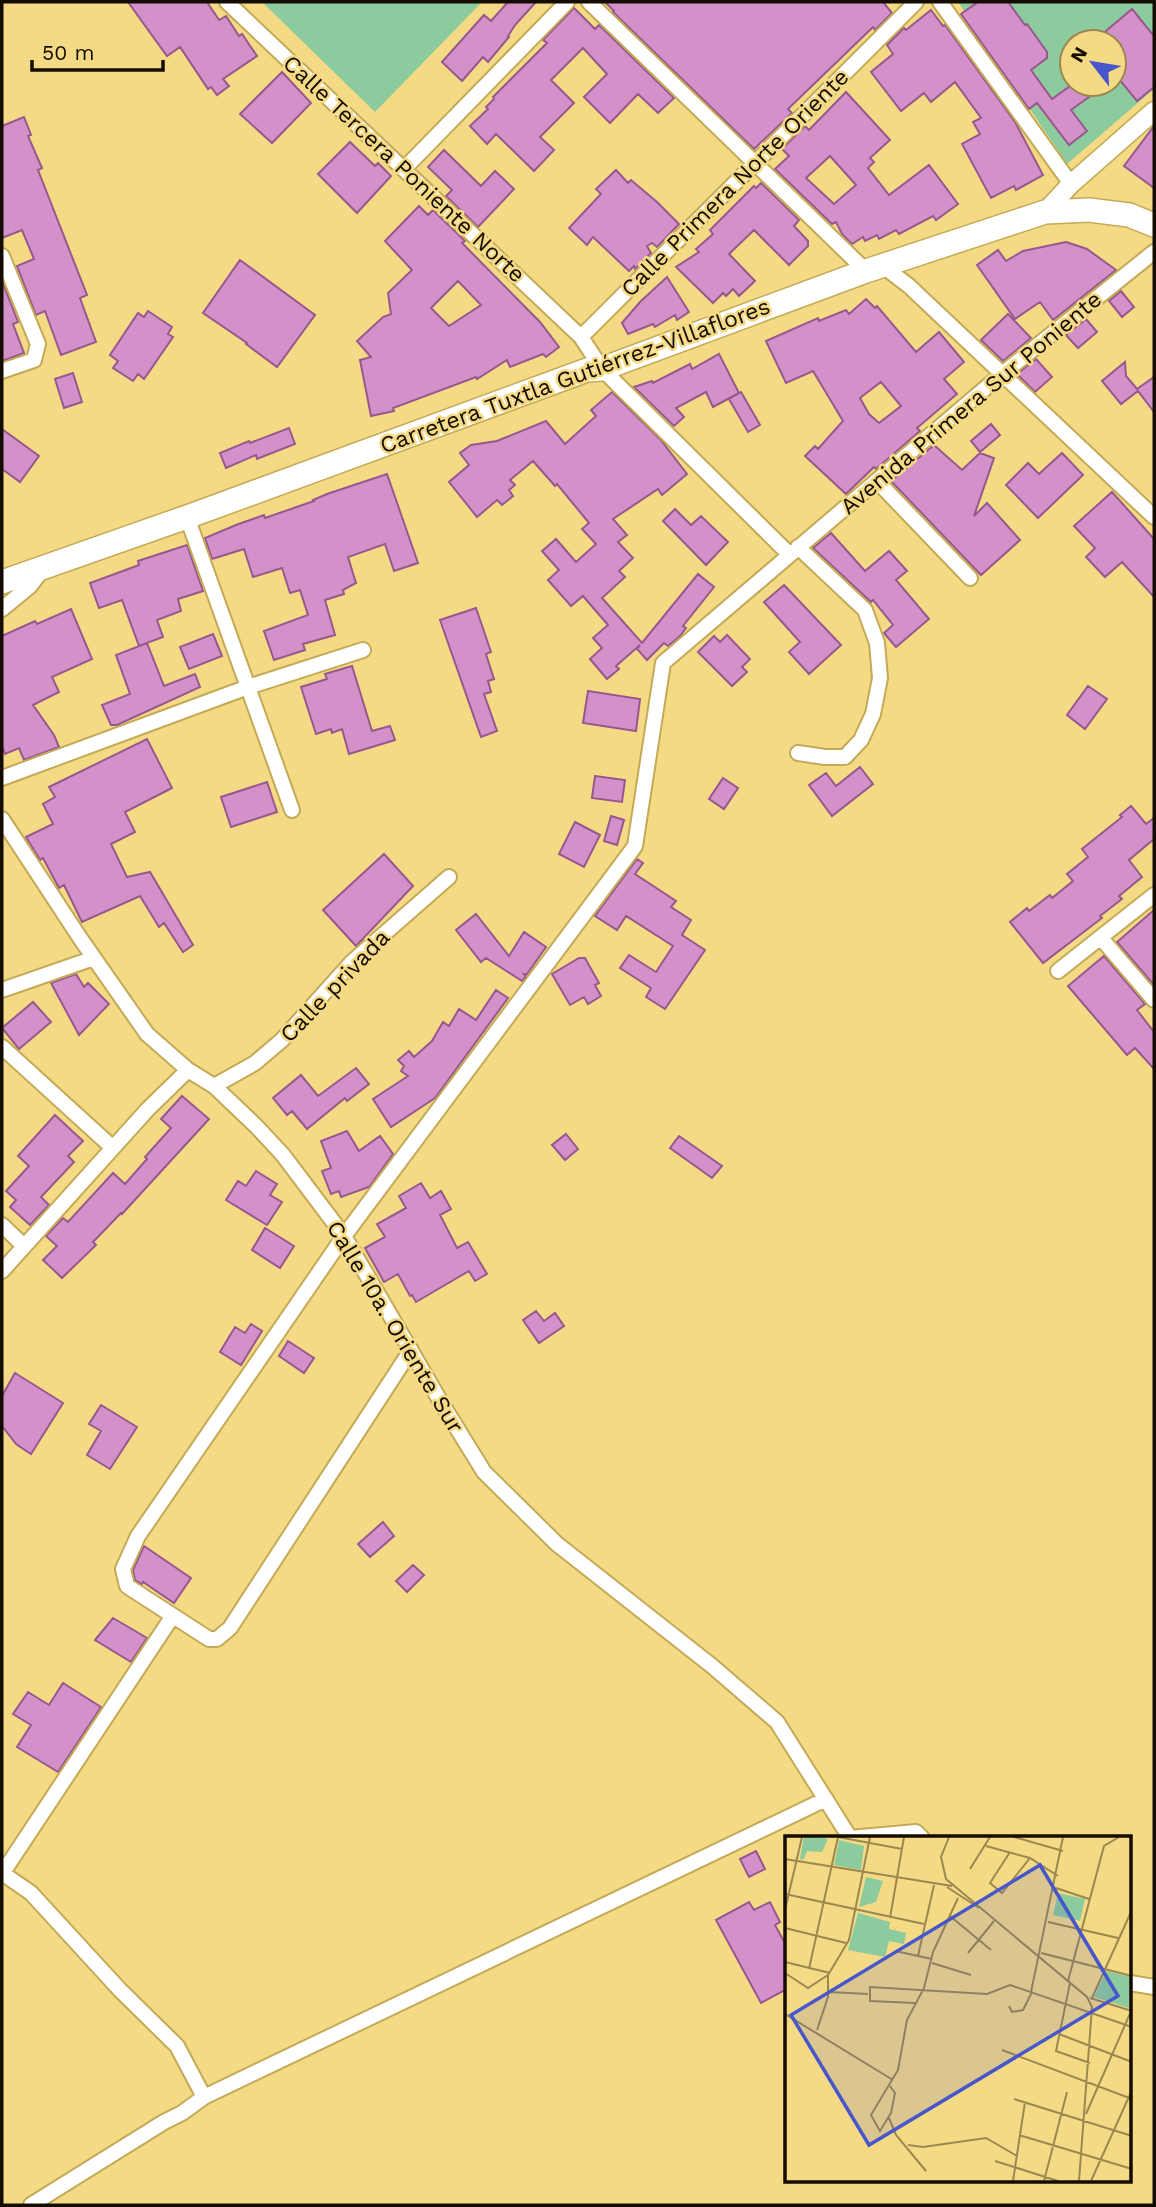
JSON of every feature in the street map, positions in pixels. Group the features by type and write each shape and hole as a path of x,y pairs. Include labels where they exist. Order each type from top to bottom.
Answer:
{"main road":[{"name":"Carretera Tuxtla Gutiérrez-Villaflores","path":"2,582 587,370 602,369 874,269 1045,212 1089,210 1129,215 1154,225"}],"street":[{"name":"Calle Tercera Poniente Norte","path":"227,2 581,337"},
{"path":"404,169 567,2"},
{"path":"589,2 756,163 874,269 909,286 1154,517"},
{"name":"Calle Primera Norte Oriente","path":"581,337 916,2"},
{"path":"940,2 1071,184"},
{"path":"1045,212 1071,184 1154,111"},
{"name":"Avenida Primera Sur Poniente","path":"411,1350 230,1628 217,1639 209,1639 127,1586 123,1569 138,1536 344,1236 635,846 663,663 1002,374 1154,252"},
{"path":"2,256 38,344 34,360 2,371"},
{"path":"581,337 602,369 794,551 865,610 877,643 880,678 873,714 861,740 845,757 798,753"},
{"path":"877,481 970,578"},
{"path":"187,517 292,810"},
{"path":"2,609 30,586 45,566"},
{"path":"2,778 248,687 363,650"},
{"name":"Calle 10a. Oriente Sur","path":"2,819 147,1034 188,1070 214,1086 257,1127 283,1156 344,1236 484,1472 556,1544 712,1666 777,1722 849,1836"},
{"name":"Calle privada","path":"214,1086 255,1063 282,1040 352,962 449,877"},
{"path":"1058,971 1154,895"},
{"path":"1101,938 1154,1000"},
{"path":"2,990 94,958"},
{"path":"2,1047 113,1148"},
{"path":"2,1271 148,1109 188,1070"},
{"path":"2,1225 24,1246"},
{"path":"172,1616 2,1873 31,1893 177,2046 204,2097"},
{"path":"31,2205 204,2097 826,1799"},
{"path":"872,1836 916,1832 920,1836"},
{"path":"1132,1983 1154,1987"}],"green space":[{"path":"262,2 482,2 375,112"},
{"path":"958,2 1154,2 1154,89 1067,164"}],"building":[{"path":"128,2 207,2 219,20 226,16 257,56 223,79 229,86 217,95 211,87 208,89 180,47 167,56"},
{"path":"508,2 536,2 488,62 483,57 462,81 442,62 484,15 491,21"},
{"path":"605,2 883,2 892,13 875,30 873,27 788,109 792,113 754,149"},
{"path":"978,2 1008,2 1047,52 1047,58 1031,70 1052,99 1058,95 1058,98 1088,98 1071,110 1087,131 1069,145 1037,103 1029,109 961,14"},
{"path":"574,8 595,29 599,25 674,98 658,113 638,94 610,123 584,97 607,74 583,48 551,80 574,103 540,137 554,150 534,171 496,134 487,144 470,126 488,109 486,107 493,97 547,43 543,40"},
{"path":"1132,9 1154,36 1154,87 1137,101 1128,90 1128,28 1110,28"},
{"path":"931,10 943,26 945,25 1015,122 1043,175 1016,190 1014,186 991,198 962,144 980,134 973,122 981,118 955,82 931,102 924,93 901,111 871,72 893,54 887,45 904,28 906,30"},
{"path":"282,72 311,103 272,143 240,114"},
{"path":"846,92 890,140 870,158 874,162 868,168 889,195 929,165 958,204 936,220 933,216 899,234 896,230 879,239 877,235 865,241 863,237 852,244 842,234 836,222 832,224 775,169 789,156 782,149 805,126 809,130","holes":["830,156 856,185 834,204 806,178"]},
{"path":"24,117 31,135 28,136 42,168 38,170 87,295 80,298 96,342 61,355 45,311 36,315 17,266 34,259 22,230 2,238 2,126"},
{"path":"1154,126 1154,188 1124,166"},
{"path":"350,142 375,166 378,163 391,176 357,213 318,174"},
{"path":"444,150 481,186 495,171 514,189 478,227 446,196 452,190 428,167"},
{"path":"616,170 628,183 631,180 657,202 679,224 657,247 652,243 647,246 651,253 635,269 634,266 629,271 593,237 587,245 569,228 601,194 596,189"},
{"path":"761,183 799,220 794,226 808,241 808,246 789,265 754,230 729,254 755,281 739,296 733,289 726,296 723,293 713,303 676,267 699,252 696,249 713,234 710,230 754,186 756,188"},
{"path":"419,206 428,215 433,210 540,322 559,347 546,357 543,354 510,367 507,360 477,379 476,377 393,408 394,411 371,416 360,360 371,357 357,341 383,317 391,314 388,293 412,270 385,241","holes":["458,281 481,305 449,326 431,308"]},
{"path":"1066,242 1087,249 1116,270 1053,320 1040,302 1015,319 977,265 998,250 1006,261 1023,251"},
{"path":"240,260 315,315 277,367 203,313"},
{"path":"667,277 689,312 677,320 675,315 655,327 653,324 628,334 622,323"},
{"path":"2,281 18,322 13,324 24,353 2,361"},
{"path":"1121,291 1134,307 1122,317 1109,301"},
{"path":"866,299 875,308 877,306 916,352 939,332 964,362 944,379 957,394 917,428 920,431 876,469 874,467 846,494 805,456 815,446 818,449 843,421 813,371 786,383 766,341 818,318 819,321 846,310 849,314","holes":["881,382 901,406 879,423 869,414 860,398"]},
{"path":"148,311 172,327 168,334 173,337 144,379 138,374 133,381 113,368 118,361 110,355 138,313 144,317"},
{"path":"1008,314 1031,338 1003,361 981,340"},
{"path":"1086,319 1097,332 1078,348 1066,335"},
{"path":"719,354 739,393 713,407 706,392 676,408 684,417 674,426 634,387 652,381 653,383 690,364 692,369"},
{"path":"1036,359 1052,377 1035,392 1017,374"},
{"path":"1125,362 1126,376 1137,389 1154,377 1154,412 1138,391 1121,404 1102,381"},
{"path":"73,373 82,402 64,408 55,379"},
{"path":"612,392 660,439 687,474 662,495 658,489 613,519 627,535 618,542 633,558 619,571 625,577 602,598 642,643 698,574 714,587 683,626 686,628 680,636 668,646 664,643 647,660 637,649 640,645 616,666 619,669 607,679 590,659 602,648 593,638 608,625 583,596 571,606 548,580 559,570 542,551 556,539 576,562 596,544 582,529 589,523 557,484 555,486 533,461 510,480 515,485 509,490 513,496 502,505 497,500 477,517 449,482 469,465 460,453 471,445 497,441 546,421 565,444 596,416 591,410"},
{"path":"741,392 760,425 748,432 729,399"},
{"path":"991,424 1000,435 980,452 971,441"},
{"path":"289,428 295,444 257,459 256,455 226,468 220,453"},
{"path":"2,429 39,456 20,482 2,469"},
{"path":"934,445 962,470 980,453 994,458 974,516 987,503 1020,540 981,575 891,481"},
{"path":"1062,453 1083,475 1038,518 1006,485 1028,463 1039,474"},
{"path":"387,474 418,563 394,571 385,544 348,557 356,583 343,590 344,594 325,600 335,635 303,644 305,650 274,660 264,631 308,615 300,590 290,593 282,568 253,577 244,549 212,559 205,538 264,515 265,518"},
{"path":"1112,492 1154,539 1154,597 1122,562 1105,577 1086,557 1095,548 1074,526"},
{"path":"675,509 691,525 701,516 728,542 706,565 663,521"},
{"path":"831,533 865,571 889,551 907,571 896,580 929,619 896,647 884,633 893,625 873,600 871,602 813,548"},
{"path":"187,545 203,591 178,599 181,611 157,620 163,637 139,646 122,600 99,608 90,583 139,565 138,561"},
{"path":"784,585 841,645 809,674 789,652 800,642 764,602"},
{"path":"476,608 491,652 486,654 494,679 488,681 491,692 484,694 497,731 481,737 440,620"},
{"path":"71,609 92,659 52,677 59,692 33,705 59,747 24,760 19,748 5,754 2,746 2,636"},
{"path":"213,634 222,656 189,669 180,647"},
{"path":"727,635 750,659 742,667 747,672 732,686 698,652 714,636 720,642"},
{"path":"147,643 164,686 195,674 200,687 117,725 111,725 102,705 130,694 116,655"},
{"path":"352,666 372,731 390,726 395,740 349,754 342,729 316,734 301,687 327,679 325,674"},
{"path":"1088,686 1107,699 1085,729 1067,715"},
{"path":"588,691 640,699 636,731 583,723"},
{"path":"147,739 172,788 125,812 135,832 111,844 127,877 150,872 193,945 183,952 164,923 159,927 140,896 82,922 64,885 59,888 43,858 40,860 26,837 53,824 43,804 55,797 49,787"},
{"path":"860,767 873,784 832,816 809,785 826,773 836,786"},
{"path":"595,776 625,780 622,802 592,798"},
{"path":"723,778 738,788 724,809 709,799"},
{"path":"267,782 277,812 231,827 221,797"},
{"path":"1131,806 1146,824 1154,818 1154,839 1129,860 1142,877 1119,896 1122,899 1100,916 1102,918 1043,963 1010,922 1027,908 1029,911 1050,895 1052,898 1073,881 1067,874 1088,857 1082,849 1122,817 1120,815"},
{"path":"611,816 624,820 617,845 604,841"},
{"path":"575,822 600,835 584,867 559,854"},
{"path":"384,854 413,886 356,946 323,910"},
{"path":"637,859 643,863 635,874 676,901 671,907 691,920 682,935 705,950 665,1009 646,997 651,988 620,968 629,955 656,972 673,946 626,916 617,930 595,916"},
{"path":"1154,910 1154,985 1117,942"},
{"path":"476,914 509,956 524,932 546,947 527,974 524,974 526,976 522,981 486,958 481,962 456,930"},
{"path":"1104,956 1145,1004 1137,1010 1154,1032 1154,1069 1135,1048 1127,1055 1068,986"},
{"path":"579,958 585,958 599,983 595,985 601,996 588,1004 584,997 570,1005 552,974"},
{"path":"76,974 84,987 88,983 109,1004 79,1035 51,983"},
{"path":"496,990 508,998 435,1098 391,1127 373,1099 408,1076 401,1071 404,1066 398,1060 409,1051 414,1057 432,1041 443,1022 449,1026 459,1009 476,1020"},
{"path":"33,1002 51,1022 19,1049 2,1028"},
{"path":"356,1068 369,1084 347,1101 345,1098 307,1129 292,1111 287,1115 273,1098 301,1075 318,1096"},
{"path":"182,1096 209,1119 93,1242 96,1245 62,1278 43,1260 57,1246 46,1236 63,1218 68,1222 113,1173 125,1184 171,1128 161,1119"},
{"path":"55,1115 83,1141 68,1156 74,1162 41,1197 49,1205 30,1225 10,1207 16,1200 6,1191 29,1166 18,1156"},
{"path":"347,1131 359,1151 380,1136 393,1154 369,1187 341,1197 339,1191 331,1194 322,1171 331,1168 321,1141"},
{"path":"566,1134 578,1149 565,1160 552,1145"},
{"path":"679,1136 722,1166 712,1178 670,1148"},
{"path":"256,1171 277,1184 270,1195 282,1202 267,1225 226,1200 238,1181 246,1186"},
{"path":"421,1183 430,1198 441,1191 451,1209 440,1215 457,1248 468,1242 487,1274 475,1281 469,1271 416,1302 398,1274 384,1282 365,1248 385,1237 377,1224 406,1208 399,1196"},
{"path":"265,1228 294,1246 280,1268 252,1250"},
{"path":"536,1311 544,1321 555,1313 564,1326 539,1343 523,1320"},
{"path":"251,1324 262,1331 241,1365 220,1352 235,1327 245,1333"},
{"path":"288,1341 314,1358 304,1373 279,1356"},
{"path":"15,1373 63,1403 31,1454 16,1444 2,1426 2,1396"},
{"path":"101,1405 137,1427 110,1469 87,1455 101,1431 89,1424"},
{"path":"383,1522 394,1536 370,1557 358,1544"},
{"path":"144,1546 191,1578 174,1603 143,1582 142,1584 135,1580 133,1570"},
{"path":"413,1565 424,1575 407,1592 396,1581"},
{"path":"113,1618 147,1638 131,1662 95,1640"},
{"path":"63,1683 101,1707 58,1772 17,1747 31,1725 13,1714 28,1692 49,1705"},
{"path":"756,1851 765,1869 749,1877 740,1859"},
{"path":"749,1902 754,1910 770,1902 780,1922 775,1925 785,1943 785,1990 761,2003 716,1920"}]}
